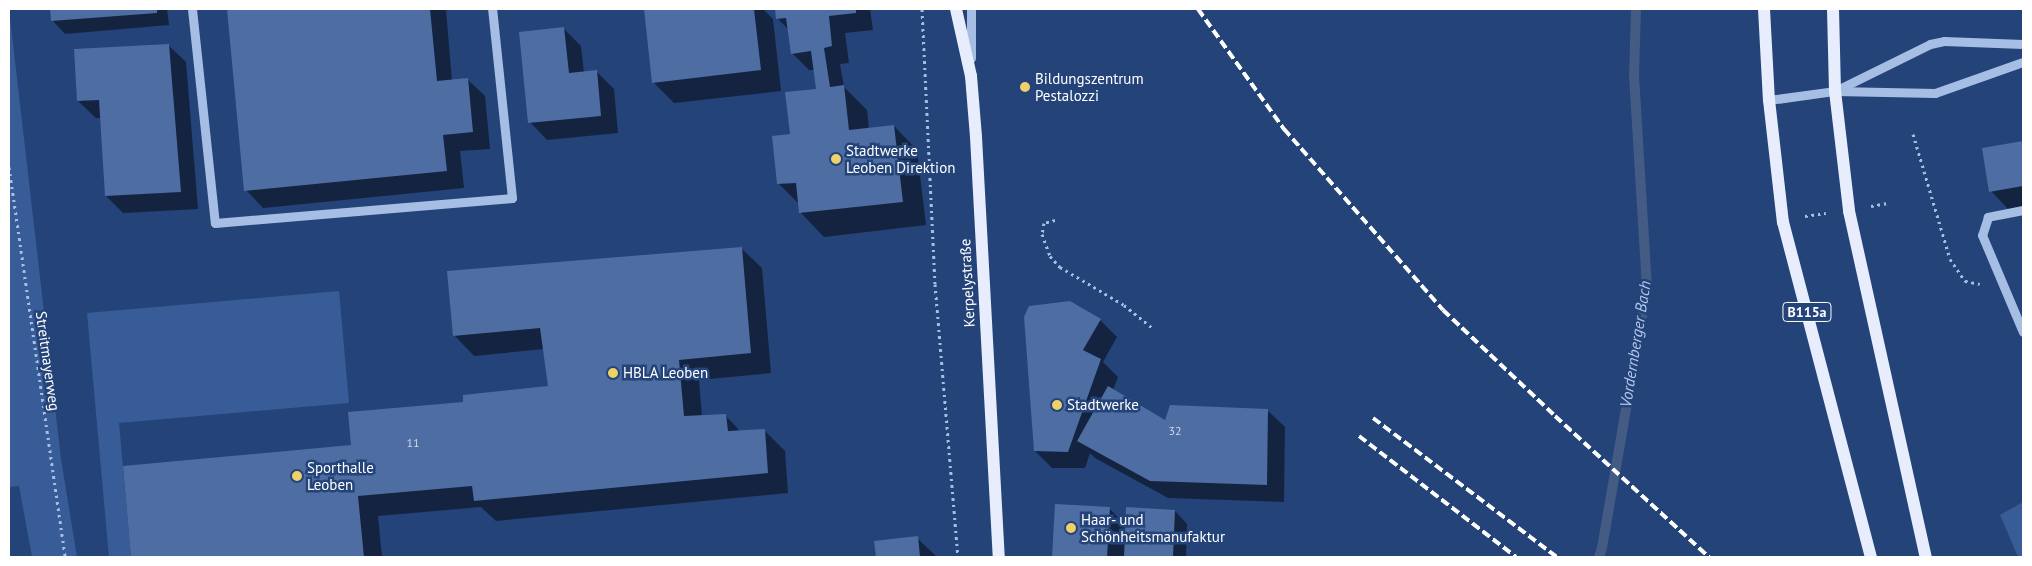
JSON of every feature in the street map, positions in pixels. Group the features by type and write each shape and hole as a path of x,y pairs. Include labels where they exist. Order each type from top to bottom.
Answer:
{"main road":[{"name":"Kerpelystraße","path":"956,9 970,76 976,137 999,557"},
{"name":"B115a","path":"1764,9 1769,100 1783,222 1870,557"},
{"path":"1833,9 1834,91 1855,246 1926,557"}],"street":[{"path":"192,9 215,223 512,198 492,9"},
{"path":"970,76 971,9"},
{"path":"1834,91 1930,44 1944,41 2023,44"},
{"path":"1769,100 1834,91 1935,93 2023,62"},
{"path":"2023,210 1988,217 1982,235 2023,332"}],"path":[{"path":"922,9 936,284 958,557"},
{"path":"1913,134 1950,259 1965,281 2006,290"},
{"name":"Streitmayerweg","path":"9,167 65,557"},
{"path":"1801,217 1819,214"},
{"path":"1054,220 1044,223 1042,234 1050,256 1060,267 1124,305 1154,329"}],"shaded area":[{"path":"9,9 61,459 77,557 32,557 19,486 9,487"},
{"path":"339,291 349,403 119,423 131,557 109,557 87,313"},
{"path":"2023,502 2023,557 2018,557 2000,515"}],"building":[{"path":"50,9 157,9 157,13 51,21"},
{"path":"227,9 430,9 437,81 468,78 473,132 443,135 447,171 244,191"},
{"path":"644,9 754,9 761,70 652,83"},
{"name":"Stadtwerke Leoben Direktion","path":"775,9 856,9 856,13 829,16 832,46 824,48 830,87 844,85 849,130 894,125 903,202 799,213 796,183 777,184 772,136 790,134 785,92 816,89 811,51 791,54 786,18 776,19"},
{"path":"564,27 569,73 597,70 601,116 528,123 519,32"},
{"path":"169,44 181,192 105,196 99,100 77,101 74,49"},
{"path":"2023,141 2023,186 1989,192 1982,148"},
{"name":"HBLA Leoben","path":"742,247 751,353 679,360 684,416 726,414 728,431 765,429 768,473 474,501 472,486 358,496 364,557 131,557 123,466 351,445 348,412 463,402 463,395 548,386 540,328 453,336 447,271"},
{"name":"Stadtwerke","path":"1070,301 1101,319 1083,350 1101,359 1068,452 1034,451 1024,317 1029,306"},
{"path":"1108,386 1165,420 1170,405 1268,409 1267,485 1150,481 1077,441"},
{"path":"1055,504 1110,507 1107,557 1052,557"},
{"path":"1126,507 1175,510 1173,557 1124,557"},
{"path":"918,536 920,557 876,557 874,541"}],"waterway":[{"name":"Vordernberger Bach","path":"1599,557 1647,288 1634,76 1636,9"}],"railway":[{"path":"1198,9 1284,129 1443,310 1709,557"},
{"path":"1373,418 1557,557"},
{"path":"1359,436 1516,557"}],"place":[{"name":"Bildungszentrum Pestalozzi","path":"1025,87"},
{"name":"Stadtwerke Leoben Direktion","path":"836,159"},
{"name":"HBLA Leoben","path":"613,373"},
{"name":"Stadtwerke","path":"1057,405"},
{"name":"Sporthalle Leoben","path":"297,476"},
{"name":"Haar- und Schönheitsmanufaktur","path":"1071,528"}]}
